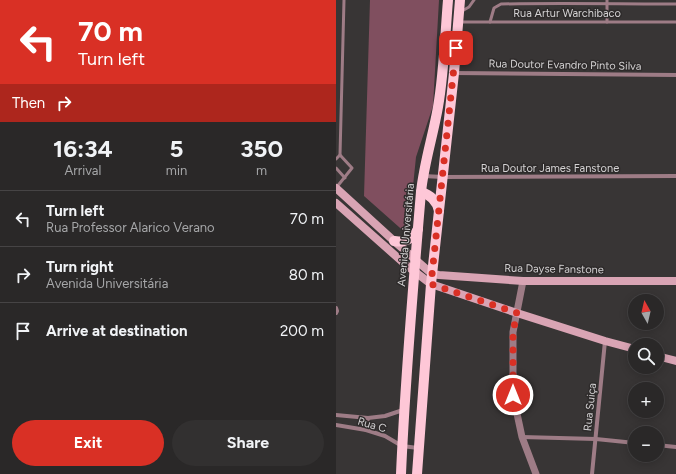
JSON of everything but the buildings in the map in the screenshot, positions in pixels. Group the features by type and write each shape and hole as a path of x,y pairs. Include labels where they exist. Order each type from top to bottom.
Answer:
{"main road":[{"name":"Avenida Universitária","path":"401,474 403,410 408,336 421,192 438,107 448,0"},
{"path":"417,474 432,279 454,72 460,0"},
{"path":"336,188 415,260 432,279"},
{"path":"421,192 426,193 433,198 439,211"},
{"path":"336,203 414,271 517,313 628,348"},
{"path":"394,241 407,240 414,236 418,229"},
{"name":"Rua Dayse Fanstone","path":"432,279 439,275 523,281 676,281"},
{"path":"408,336 417,341 427,338"},
{"path":"664,358 676,361"}],"street":[{"name":"Rua Doutor Evandro Pinto Silva","path":"454,72 676,75"},
{"name":"Rua Doutor James Fanstone","path":"423,176 676,176"},
{"path":"523,281 513,332 513,395 522,437 536,474"},
{"path":"336,308 336,313"},
{"name":"Rua Suiça","path":"592,474 605,341"},
{"name":"Rua C","path":"336,415 368,418 385,416 403,410"},
{"path":"366,430 368,418"},
{"name":"Rua C","path":"336,425 366,430 385,436 402,446"},
{"path":"522,437 628,442"},
{"path":"402,446 418,448"},
{"path":"664,446 676,447"}],"lane":[{"path":"336,159 340,155 344,0"},
{"path":"469,7 470,0"},
{"path":"458,18 474,0"},
{"path":"607,0 607,22"},
{"path":"490,22 494,8 501,4 676,4"},
{"name":"Rua Artur Warchibaco","path":"458,18 490,22 676,22"},
{"path":"336,188 352,168 340,155"},
{"path":"336,168 345,178"}],"shaded area":[{"path":"370,0 439,0 433,106 416,157 408,235 364,196"}],"route":[{"path":"456,48 431,284 517,313 513,332 513,395"}]}
